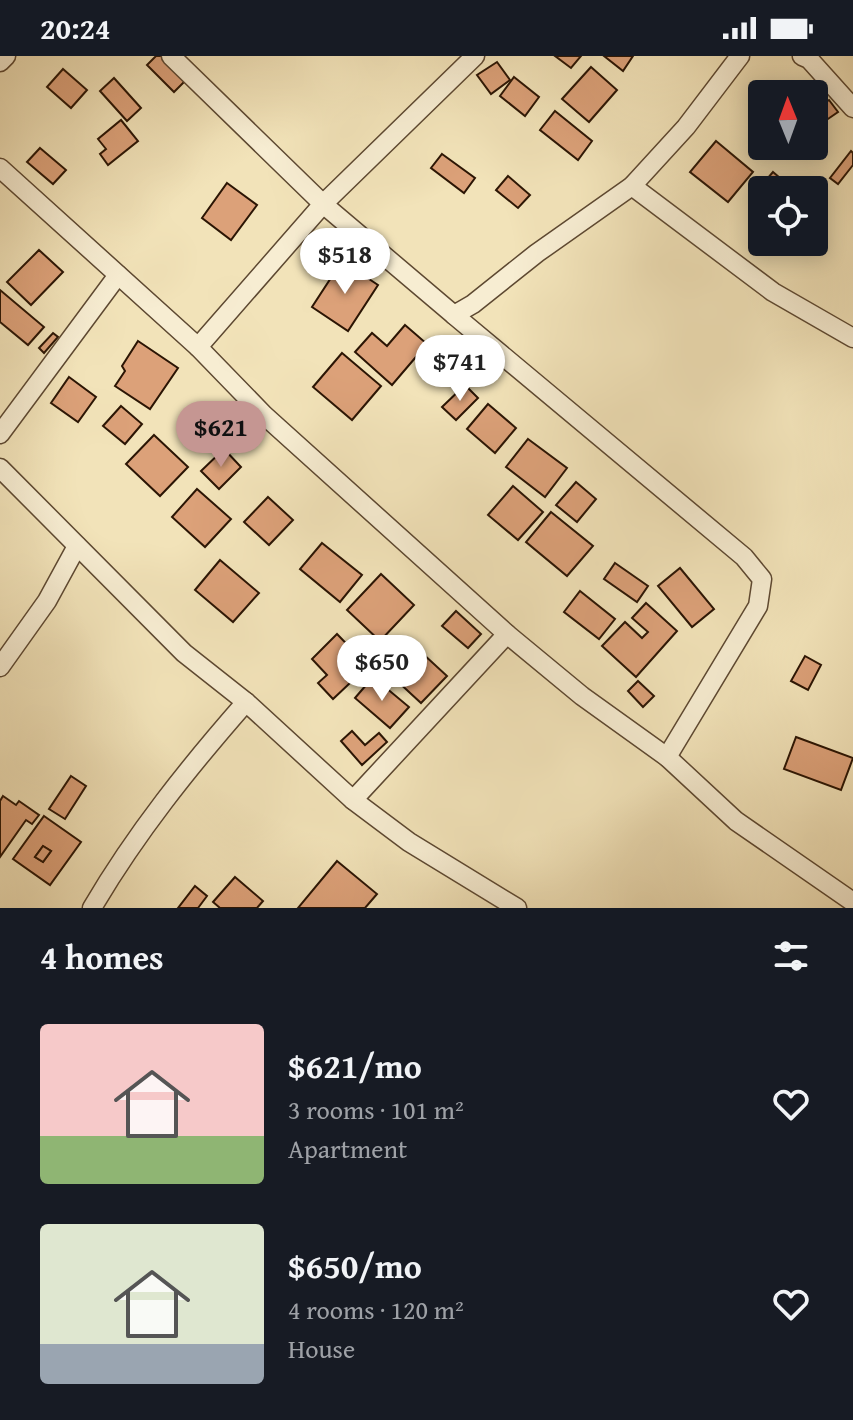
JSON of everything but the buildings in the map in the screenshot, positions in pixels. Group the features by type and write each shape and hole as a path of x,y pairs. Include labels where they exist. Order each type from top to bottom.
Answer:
{"street":[{"path":"0,62 6,56"},
{"path":"171,56 323,204 744,557 762,579 758,606 667,757"},
{"path":"454,315 632,186 686,127 740,56"},
{"path":"802,56 809,59 853,108"},
{"path":"198,347 323,204 473,57"},
{"path":"0,168 198,347 264,415 507,634 582,696 667,757 736,821 853,902"},
{"path":"632,186 773,292 853,338"},
{"path":"0,434 118,275"},
{"path":"0,468 184,653 246,702 353,800 409,842 517,908"},
{"path":"0,667 47,601 77,546"},
{"path":"353,800 507,634"},
{"path":"92,908 148,822 246,702"}]}
